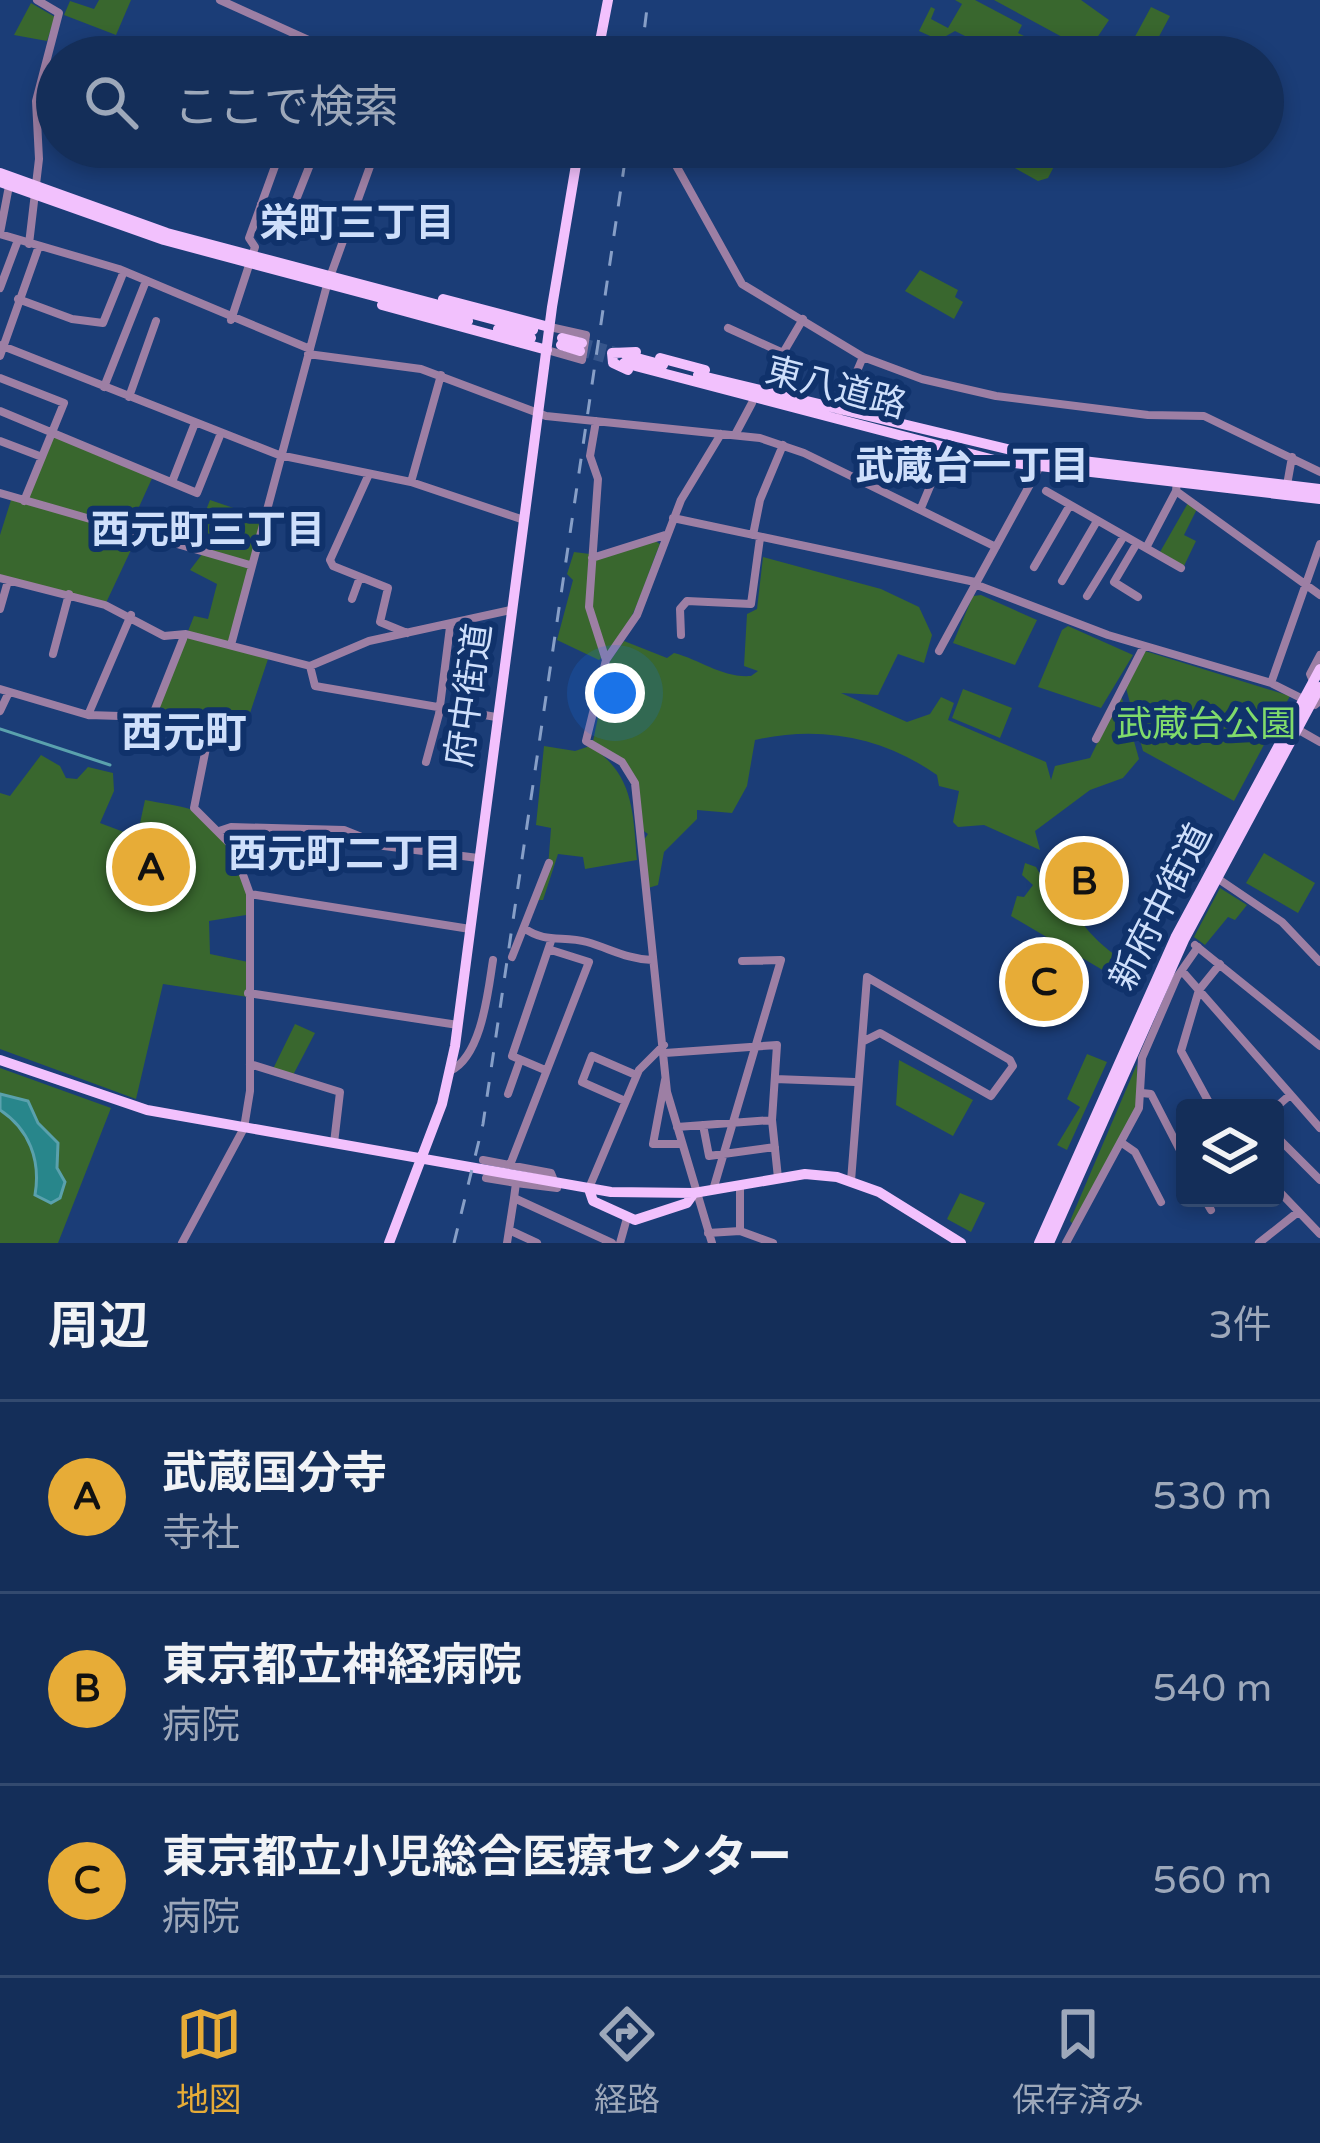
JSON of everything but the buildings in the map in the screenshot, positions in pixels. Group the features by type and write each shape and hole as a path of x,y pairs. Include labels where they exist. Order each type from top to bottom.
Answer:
{"main road":[{"path":"600,36 608,0"},
{"name":"府中街道","path":"389,1243 450,1071 458,1025 549,327 576,168"},
{"path":"3,180 308,280 329,281"},
{"path":"251,260 274,262 532,334"},
{"path":"274,262 269,265 308,280"},
{"path":"344,285 400,288 549,327"},
{"path":"344,285 405,313 547,350"},
{"path":"561,342 581,347"},
{"path":"623,348 764,385 793,403 752,403 618,367 612,353 623,348"},
{"name":"東八道路","path":"625,359 1022,465 1320,499"},
{"name":"東八道路","path":"838,416 1062,459 1320,489"},
{"path":"968,443 1024,458 1022,465"},
{"path":"1062,459 1060,466 1115,476"},
{"name":"新府中街道","path":"1044,1243 1180,938 1297,729 1320,669"},
{"name":"新府中街道","path":"1044,1243 1180,938 1311,701"},
{"path":"0,1060 134,1107 589,1189 639,1196 694,1193 819,1174 851,1180 961,1243"},
{"path":"589,1189 592,1201 627,1218 687,1203 694,1193"}],"street":[{"path":"37,0 59,13 53,36"},
{"path":"220,0 300,36"},
{"path":"36,101 34,245 1,349 278,455 411,482 524,520"},
{"path":"231,320 255,244 249,238 274,168"},
{"path":"290,215 308,168"},
{"path":"231,645 278,455 329,281 370,168"},
{"path":"677,168 742,284 863,357 922,379 995,396 1148,415 1204,416 1320,472"},
{"path":"3,180 0,233 124,272 309,352 441,375 538,414 736,433 783,445 996,547"},
{"path":"261,204 344,236"},
{"path":"0,288 18,240"},
{"path":"18,299 72,319 103,323 124,272"},
{"path":"104,387 146,281"},
{"path":"728,328 783,353 803,320"},
{"path":"129,397 156,321"},
{"path":"547,350 582,361 588,342 586,335 549,327"},
{"path":"838,416 863,357"},
{"path":"411,482 441,375"},
{"path":"0,378 64,403 24,501"},
{"path":"736,433 752,403"},
{"path":"0,411 196,493 221,433"},
{"path":"596,421 590,456 598,479 589,607 606,660"},
{"path":"172,482 195,423"},
{"path":"681,1144 653,1144 665,1080 664,1049 634,783 622,762 586,741 606,660 638,615 673,518 721,434"},
{"path":"0,442 42,458"},
{"path":"681,635 680,609 687,601 751,604 760,500 783,445"},
{"path":"921,508 946,448"},
{"path":"1287,485 1292,458"},
{"path":"939,651 1039,468"},
{"path":"369,474 330,560 389,591 380,622 409,634"},
{"path":"1138,597 1114,583 1177,486 1320,595"},
{"path":"1046,491 1181,568"},
{"path":"0,493 250,565"},
{"path":"1034,567 1070,505"},
{"path":"673,518 976,584 1144,646 1271,683 1311,701"},
{"path":"1062,580 1097,520"},
{"path":"592,558 665,536"},
{"path":"1087,596 1124,536"},
{"path":"1271,683 1320,544"},
{"path":"352,599 360,577"},
{"path":"0,609 4,579 70,594 131,615 164,636 183,639"},
{"path":"52,654 70,594"},
{"path":"152,716 186,634 310,666 369,641 511,610"},
{"path":"88,715 131,615"},
{"path":"427,762 439,711 449,627"},
{"path":"1096,739 1144,646"},
{"path":"1317,684 1310,676 1320,656"},
{"path":"310,666 315,686 439,711 496,717"},
{"path":"0,711 4,690 88,715 152,716 208,738 194,806 240,857 250,894 250,1064 244,1128 182,1243"},
{"path":"1297,729 1320,742"},
{"path":"219,831 344,830 384,846 478,858"},
{"path":"512,957 549,863"},
{"path":"1216,877 1282,922 1320,962"},
{"path":"250,894 470,929"},
{"path":"499,1180 589,962 524,928"},
{"path":"1180,938 1198,947 1320,1046"},
{"path":"551,945 586,942 627,958 652,960"},
{"path":"545,1070 512,1056 551,945"},
{"path":"1066,1243 1122,1143 1142,1093 1142,1058 1198,947"},
{"path":"450,1071 460,1067 472,1045 494,960"},
{"path":"713,1190 781,960 742,961"},
{"path":"1207,1099 1181,1051 1199,990 1220,964"},
{"path":"1182,971 1320,1128"},
{"path":"851,1180 864,1041 862,1023 867,977 1013,1066 992,1096 862,1023"},
{"path":"865,992 880,985"},
{"path":"248,993 458,1025"},
{"path":"864,1041 880,1033"},
{"path":"589,1189 636,1076 664,1049 777,1046 772,1120 778,1178"},
{"path":"626,1101 582,1082 592,1056 636,1076"},
{"path":"508,1094 520,1060"},
{"path":"250,1064 340,1092 334,1144"},
{"path":"775,1079 855,1082"},
{"path":"665,1080 710,1238 740,1231 773,1243"},
{"path":"1142,1093 1151,1094 1176,1143"},
{"path":"1284,1100 1290,1095"},
{"path":"677,1126 772,1120"},
{"path":"703,1125 707,1155 775,1147"},
{"path":"1122,1143 1135,1152 1161,1202"},
{"path":"1284,1144 1320,1180"},
{"path":"483,1160 551,1173 554,1183 553,1190 486,1178"},
{"path":"508,1243 516,1183"},
{"path":"740,1184 740,1231"},
{"path":"1284,1196 1319,1233 1306,1243"},
{"path":"514,1198 616,1243 627,1218"},
{"path":"1259,1243 1298,1211"},
{"path":"509,1230 537,1243"}],"green space":[{"path":"99,0 131,0 116,35 64,15 70,1 94,9"},
{"path":"955,0 975,0 1022,25 1018,33 1024,36 965,36 955,31 930,36 919,31 931,7 935,9 931,19 948,28 962,4"},
{"path":"994,0 1081,0 1109,20 1098,36 1060,36"},
{"path":"31,3 55,17 49,36 14,35"},
{"path":"1151,7 1170,16 1159,36 1135,36"},
{"path":"1015,168 1053,168 1048,178 1038,181"},
{"path":"920,270 958,290 955,297 963,302 954,319 905,291"},
{"path":"53,431 154,474 128,531 138,535 105,605 0,578 0,535 12,497 23,501"},
{"path":"210,500 263,518 231,645 269,656 240,743 155,715 194,616 208,619 217,584 190,570 203,553 191,549"},
{"path":"1188,503 1197,509 1184,535 1196,541 1184,566 1160,552"},
{"path":"655,541 660,544 636,606 611,648 599,660 557,640 573,580 567,574 574,552 590,554 590,560"},
{"path":"763,557 881,589 919,607 932,635 924,663 898,654 878,695 841,693 907,722 930,714 941,697 954,703 948,720 1046,762 1051,780 1055,766 1090,758 1121,695 1139,759 1123,778 1090,790 1035,831 1040,850 984,825 958,827 953,822 959,791 939,786 937,775 895,751 827,734 755,740 747,786 732,813 697,810 697,819 664,852 658,885 645,889 641,844 648,834 638,827 632,771 593,741 610,661 624,641 667,658 674,653 721,671 751,676 758,671 744,666 747,614 757,609"},
{"path":"981,595 1037,620 1015,665 953,643 973,596"},
{"path":"1068,626 1133,655 1101,708 1038,687 1062,630"},
{"name":"武蔵台公園","path":"1145,651 1290,696 1234,801 1143,751 1126,688"},
{"path":"963,689 1012,708 1000,738 952,718"},
{"path":"544,746 575,751 590,746 615,769 628,795 637,860 585,869 583,857 558,854 543,900 537,900 548,868 551,828 536,825"},
{"path":"41,755 60,766 66,778 77,779 88,767 113,773 114,791 100,823 137,837 145,800 193,810 217,828 242,870 246,915 209,921 210,954 248,962 248,997 163,984 136,1099 0,1049 0,793 10,796"},
{"path":"1264,853 1315,883 1298,913 1246,883"},
{"path":"1025,863 1036,867 1068,922 1081,921 1118,957 1113,969 1106,972 1011,916 1017,896 1024,897 1033,885 1022,875"},
{"path":"1220,888 1247,905 1235,920 1228,917 1205,945 1194,937"},
{"path":"1021,984 1061,1003 1049,1024 1010,1002"},
{"path":"295,1024 315,1033 292,1077 272,1071"},
{"path":"1087,1054 1107,1062 1067,1150 1057,1145 1080,1107 1067,1099"},
{"path":"899,1060 973,1100 953,1136 896,1105"},
{"path":"1137,1064 1137,1105 1073,1224 1070,1221"},
{"path":"0,1068 111,1108 58,1243 0,1243"},
{"path":"960,1193 985,1203 971,1232 947,1219"}],"shaded area":[{"path":"0,1094 28,1101 38,1123 58,1143 57,1168 65,1182 60,1198 51,1203 35,1195 31,1146 19,1126 0,1110"}],"waterway":[{"path":"0,729 110,765"}],"tunnel":[{"path":"582,343 619,353"},
{"path":"580,351 620,362"}],"railway":[{"path":"644,36 648,0"},
{"path":"454,1243 483,1124 624,168"}],"place":[{"name":"武蔵国分寺","path":"151,867"},
{"name":"東京都立神経病院","path":"1084,881"},
{"name":"東京都立小児総合医療センター","path":"1044,982"}],"district":[{"name":"栄町三丁目","path":"357,223"},
{"name":"武蔵台一丁目","path":"972,466"},
{"name":"西元町三丁目","path":"208,530"},
{"name":"西元町","path":"184,733"},
{"name":"西元町二丁目","path":"345,854"}]}
